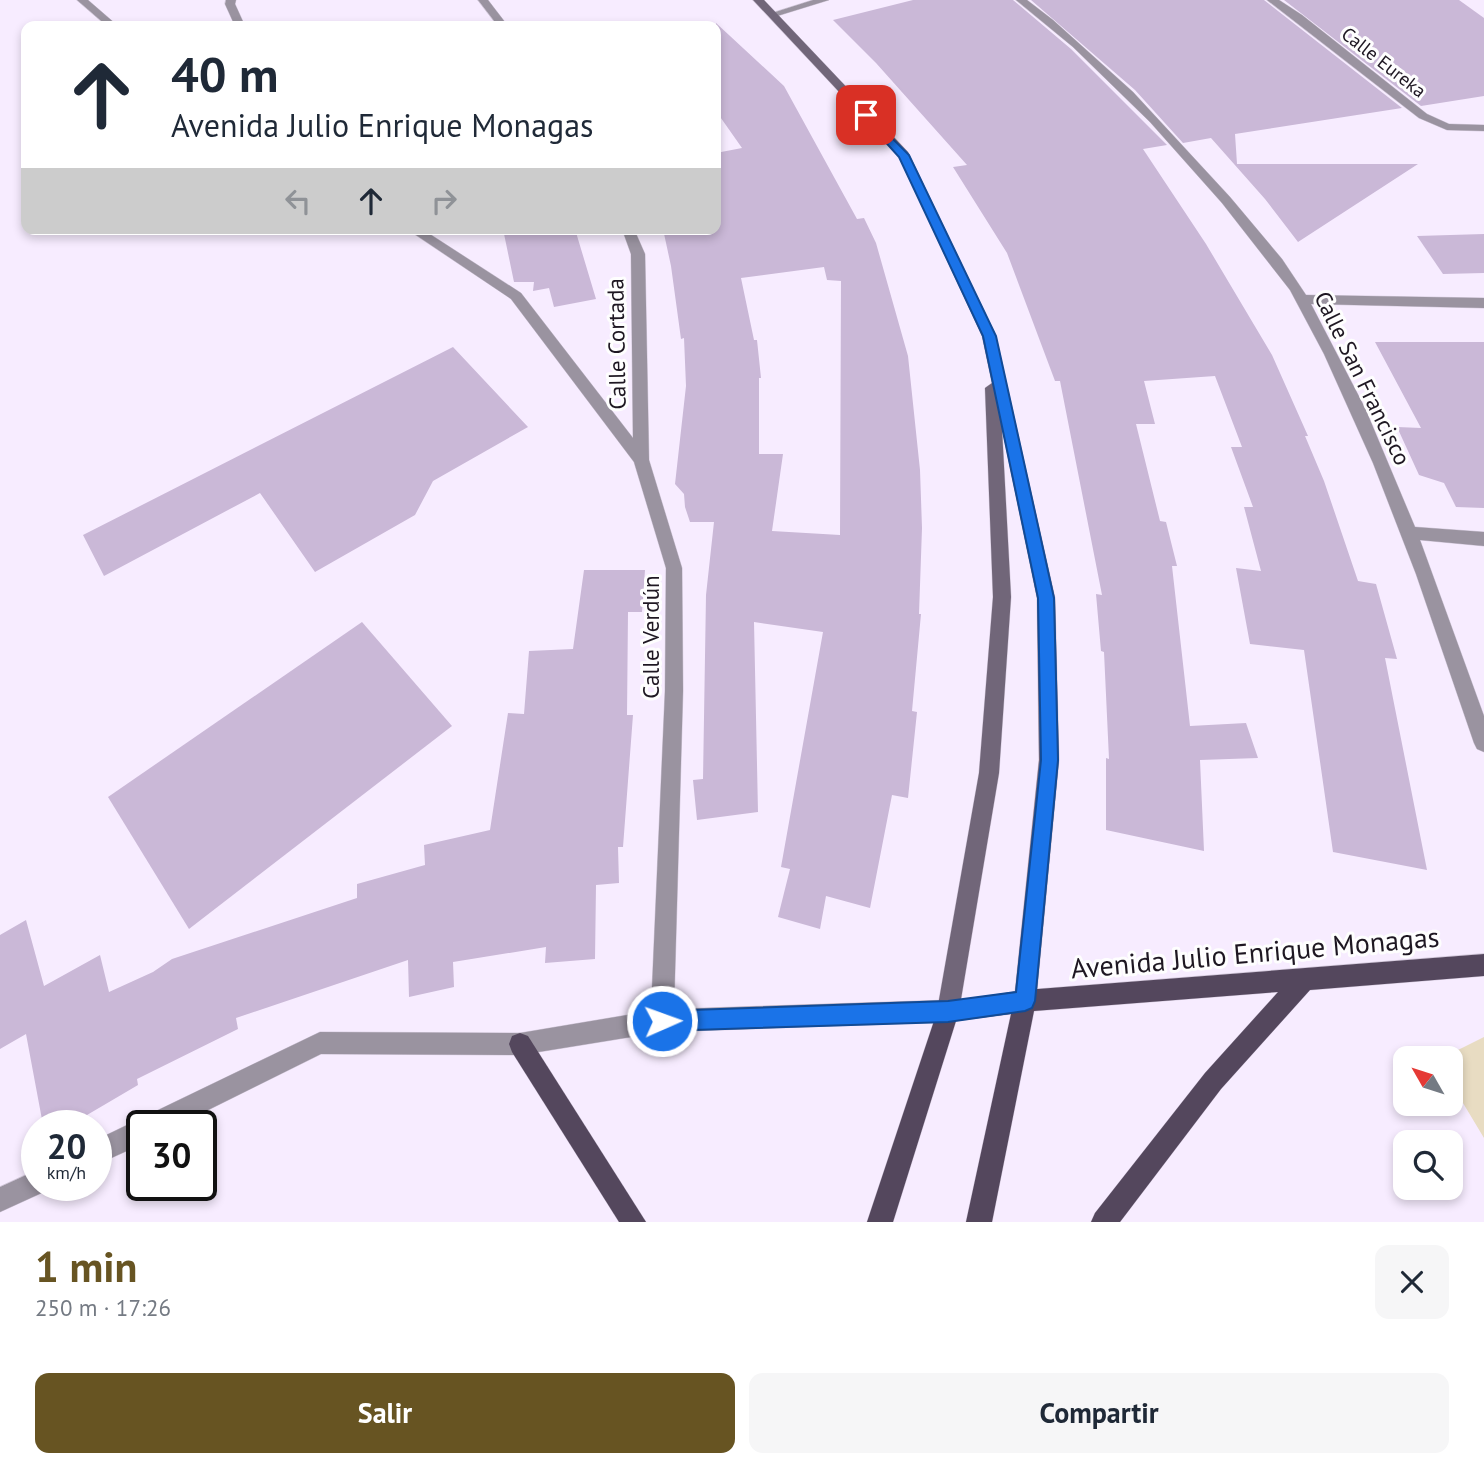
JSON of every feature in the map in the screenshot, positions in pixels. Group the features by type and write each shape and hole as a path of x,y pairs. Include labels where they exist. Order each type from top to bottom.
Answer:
{"main road":[{"name":"Avenida Julio Enrique Monagas","path":"948,1012 1025,1001 1484,965"},
{"path":"1104,1222 1213,1081 1305,979"},
{"path":"979,1222 1025,1001"},
{"path":"880,1222 948,1012"},
{"path":"520,1044 633,1222"}],"street":[{"path":"82,0 107,21"},
{"path":"231,0 230,4 238,21"},
{"path":"483,0 499,21"},
{"path":"758,0 904,155 989,336 1046,598 1049,760 1025,1001"},
{"path":"774,14 824,0"},
{"name":"Calle San Francisco","path":"1021,0 1105,68 1177,144 1247,226 1302,299 1354,404 1411,533 1484,743"},
{"name":"Calle Eureka","path":"1272,0 1298,17 1423,116 1447,127 1484,128"},
{"name":"Calle Verdún","path":"423,235 516,296 641,460 674,568 674,691 662,1021"},
{"name":"Calle Cortada","path":"630,235 638,254 641,460"},
{"path":"1302,299 1484,303"},
{"path":"184,1110 320,1043 520,1044 662,1021 948,1012 989,773 1002,597 989,336"},
{"path":"1411,533 1484,539"},
{"path":"0,1200 21,1190"}],"shaded area":[{"path":"1484,1037 1484,1138 1463,1103 1463,1048"}],"building":[{"path":"913,0 1013,0 1071,49 1167,145 1143,149 1206,244 1272,355 1308,436 1305,436 1324,481 1358,581 1376,584 1397,659 1385,658 1427,870 1333,852 1304,650 1250,644 1236,568 1261,571 1244,507 1253,507 1231,447 1242,447 1215,376 1144,381 1155,424 1136,424 1160,521 1166,522 1177,566 1172,566 1190,726 1246,723 1258,758 1200,760 1204,851 1106,830 1106,758 1109,759 1104,652 1101,651 1096,594 1102,595 1060,381 1055,381 1007,253 953,167 967,165 876,63 833,20"},
{"path":"1031,0 1264,0 1402,108 1235,134 1237,164 1418,164 1298,242 1265,199 1211,138 1183,143 1135,90"},
{"path":"1284,0 1459,0 1484,18 1484,96 1421,106"},
{"path":"721,28 784,86 857,219 864,218 876,243 908,356 920,470 921,614 912,711 917,712 908,798 892,795 870,908 826,896 820,929 778,917 790,869 781,867 823,632 754,622 758,812 697,820 693,780 703,779 706,595 714,522 690,522 684,494 675,484 686,386 684,338 681,339 664,235 721,235 721,152 742,148 721,118","holes":["824,267 827,280 841,281 840,535 772,531 783,454 759,454 761,378 757,340 754,340 741,278"]},
{"path":"1484,234 1484,273 1443,274 1417,236"},
{"path":"504,235 577,235 596,299 554,307 549,288 533,291 534,282 514,282"},
{"path":"1375,342 1484,342 1484,508 1456,507 1444,483 1419,475 1397,427 1421,428"},
{"path":"453,347 528,427 433,481 415,515 315,572 260,493 104,576 83,535"},
{"path":"584,570 645,570 642,612 628,612 627,715 633,715 623,847 618,847 619,883 596,885 595,959 545,963 546,947 453,962 454,987 409,997 408,960 236,1018 238,1029 137,1079 138,1085 96,1110 40,1110 26,1034 0,1049 0,935 26,920 44,986 100,955 109,992 153,972 172,959 357,898 357,884 425,865 424,845 490,830 508,713 524,714 529,651 573,649"},
{"path":"362,622 452,726 189,929 108,797"}],"route":[{"path":"662,1021 948,1012 1025,1001 1049,760 1046,598 989,336 904,155 866,115"}]}
